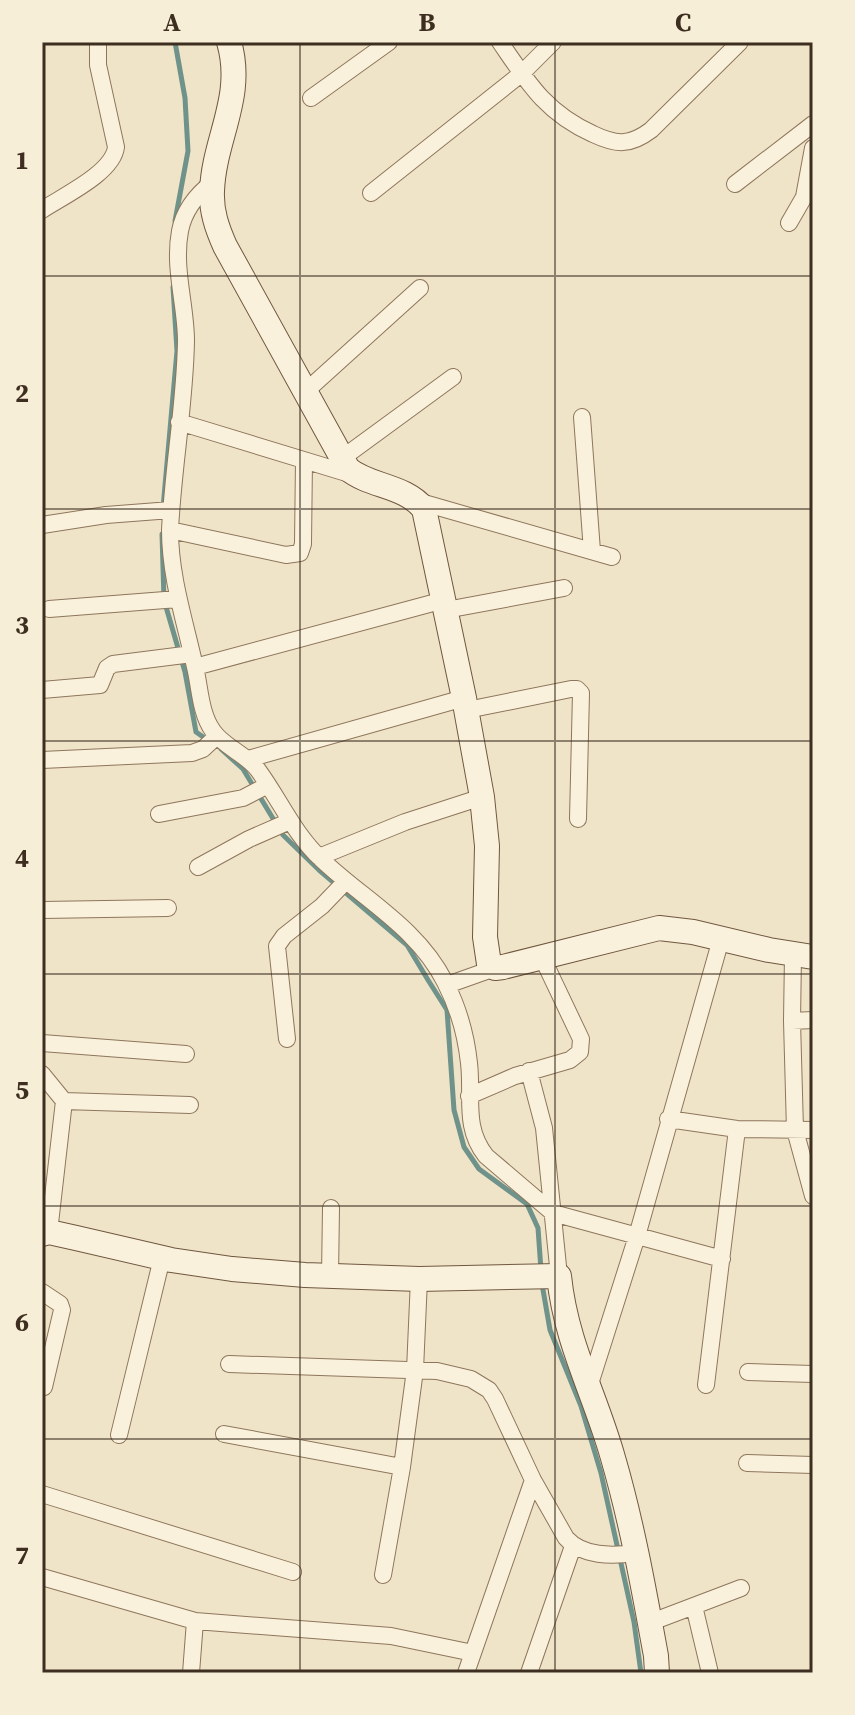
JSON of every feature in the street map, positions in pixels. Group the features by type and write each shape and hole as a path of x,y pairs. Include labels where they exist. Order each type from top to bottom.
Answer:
{"street":[{"path":"42,210 100,172 115,157 115,136 97,53 98,42"},
{"path":"229,42 236,77 213,182 213,212 225,246 348,467"},
{"path":"311,98 389,42"},
{"path":"500,42 521,74 562,119 617,144 629,143 651,130 740,42"},
{"path":"371,193 521,74 553,42"},
{"path":"735,184 813,124"},
{"path":"789,223 804,197 813,148"},
{"path":"213,182 201,192 184,216 178,243 186,339 179,422 164,510 170,530 169,600 213,741 248,759 466,704 577,689 581,693 578,819"},
{"path":"305,392 420,288"},
{"path":"348,467 453,377"},
{"path":"582,417 592,551"},
{"path":"179,422 304,460 348,467 417,501 612,557"},
{"path":"170,530 286,555 300,553 303,544 304,460"},
{"path":"417,501 427,518 482,797 487,846 487,955 489,964 495,968"},
{"path":"42,525 164,510"},
{"path":"42,690 100,685 109,665 187,658 445,605 564,588"},
{"path":"49,609 169,600"},
{"path":"42,760 192,753 213,741"},
{"path":"248,759 260,790 281,825 319,857 341,887 412,935 425,949 447,985 464,1033 470,1066 469,1119 478,1146 486,1156 553,1213 722,1259"},
{"path":"159,814 260,790"},
{"path":"319,857 396,826 482,797"},
{"path":"198,867 281,825"},
{"path":"287,1039 277,946 284,936 341,887"},
{"path":"42,910 168,908"},
{"path":"447,985 495,968 659,928 683,930 803,956 792,1021 795,1130 813,1196"},
{"path":"589,1387 637,1236 721,939"},
{"path":"469,1096 529,1071 570,1060 576,1057 582,1046 542,957"},
{"path":"792,1021 813,1020"},
{"path":"42,1043 186,1054"},
{"path":"529,1071 542,1117 553,1213 548,1277 613,1456 624,1554 649,1623 657,1673"},
{"path":"42,1074 54,1093 46,1233 162,1258 232,1269 419,1279 548,1277"},
{"path":"54,1093 190,1105"},
{"path":"668,1119 737,1129 813,1130"},
{"path":"706,1385 737,1129"},
{"path":"330,1276 331,1208"},
{"path":"119,1435 162,1258"},
{"path":"383,1575 415,1370 419,1279"},
{"path":"42,1292 60,1304 62,1310 44,1387"},
{"path":"229,1364 415,1370 471,1379 489,1390 495,1399 533,1480 566,1538 580,1550 624,1554"},
{"path":"748,1372 813,1374"},
{"path":"224,1434 402,1467"},
{"path":"747,1463 813,1465"},
{"path":"466,1673 533,1480"},
{"path":"42,1494 293,1572"},
{"path":"529,1673 573,1546"},
{"path":"42,1577 195,1621 391,1636 473,1653"},
{"path":"649,1623 741,1588"},
{"path":"694,1606 710,1673"},
{"path":"191,1673 195,1621"}],"waterway":[{"path":"175,42 185,98 188,151 175,221"},
{"path":"163,508 177,351 173,287"},
{"path":"162,534 164,600 185,672 196,732 209,741"},
{"path":"221,749 243,769 283,835 407,945 447,1010 454,1110 464,1147 479,1169 527,1204 538,1228 541,1270"},
{"path":"542,1284 550,1330 581,1406 601,1473 634,1622 641,1673"}]}
